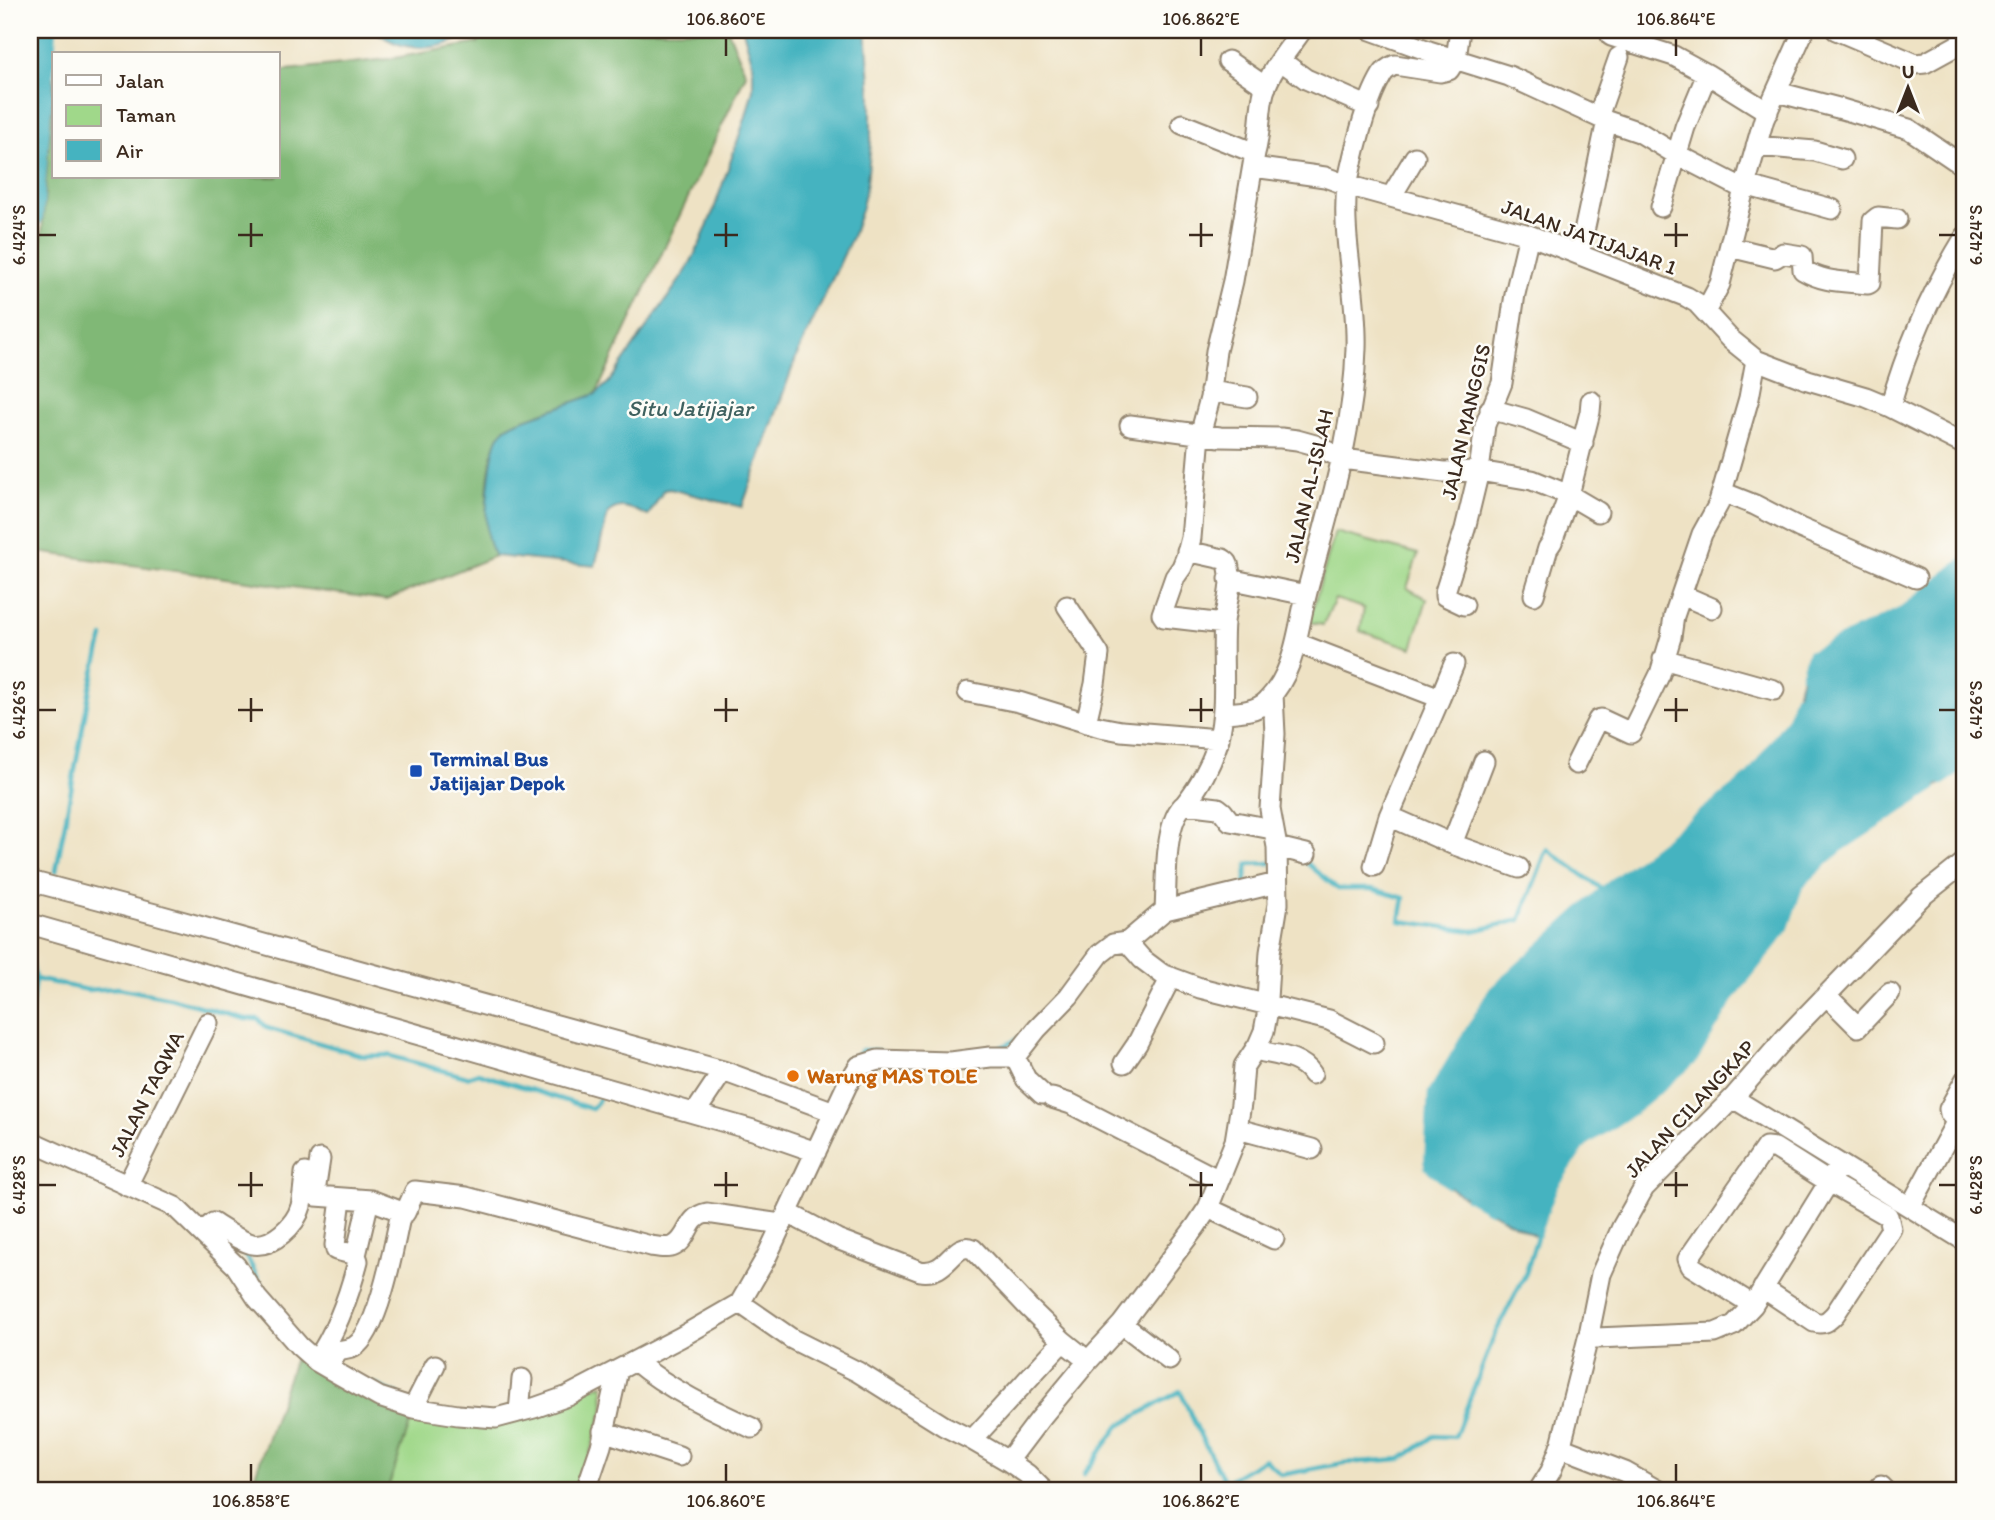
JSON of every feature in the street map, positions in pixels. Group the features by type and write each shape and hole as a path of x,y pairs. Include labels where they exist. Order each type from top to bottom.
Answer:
{"street":[{"path":"1224,624 1164,617 1161,614 1175,577 1182,567 1191,538 1200,435 1233,281 1260,136 1264,93 1274,69 1302,30"},
{"path":"1371,30 1509,76 1603,119 1639,132 1676,154 1744,187 1832,209"},
{"path":"1347,184 1354,153 1383,73 1390,67 1402,65 1442,72 1449,70 1456,59 1460,30"},
{"path":"1705,312 1720,284 1756,146 1804,30"},
{"path":"1836,30 1916,64 1925,63 1965,41"},
{"path":"1611,36 1662,51 1707,74 1768,112"},
{"path":"1579,253 1591,204 1603,119 1619,57"},
{"path":"1228,61 1266,87"},
{"path":"1281,61 1306,79 1369,107"},
{"path":"1661,207 1685,127 1707,74"},
{"path":"1777,92 1842,108 1909,129 1965,167"},
{"name":"JALAN JATIJAJAR 1","path":"1182,124 1254,160 1325,177 1529,235 1687,297 1697,303 1730,339 1756,359 1808,380 1866,397 1965,445"},
{"path":"1756,146 1797,149 1842,159"},
{"path":"1391,197 1415,157"},
{"name":"JALAN AL-ISLAH","path":"1273,694 1285,674 1297,643 1306,595 1343,459 1349,425 1357,347 1345,208 1347,184"},
{"path":"1730,247 1775,258 1783,253 1802,256 1803,270 1810,274 1830,282 1868,285 1872,221 1878,217 1897,219"},
{"name":"JALAN MANGGIS","path":"1464,605 1445,596 1445,592 1465,529 1479,471 1485,425 1502,383 1515,294 1529,235"},
{"path":"1890,407 1898,378 1922,319 1965,237"},
{"path":"1576,764 1598,720 1631,733 1660,674 1674,616 1702,534 1722,492 1749,398 1756,359"},
{"path":"1210,391 1247,397"},
{"path":"1534,595 1548,548 1569,495 1591,401"},
{"path":"1490,409 1526,419 1583,443"},
{"path":"1130,425 1220,438 1297,440 1315,445 1343,459 1444,472 1479,471 1532,480 1569,495 1598,512"},
{"path":"1722,492 1916,578"},
{"path":"1165,909 1172,825 1180,808 1196,790 1210,763 1219,740 1223,713 1224,624 1230,579 1229,566 1223,559 1187,551"},
{"path":"1230,579 1306,595"},
{"path":"1682,595 1712,608"},
{"path":"1067,606 1099,653 1086,723"},
{"path":"1297,643 1440,698"},
{"path":"1663,659 1774,690"},
{"path":"1374,866 1389,816 1454,664"},
{"path":"968,692 1020,702 1121,731 1219,740"},
{"path":"1223,713 1249,711 1265,703 1273,694"},
{"path":"1008,1461 1088,1361 1122,1324 1182,1246 1208,1208 1235,1141 1244,1066 1264,1031 1268,1015 1270,953 1278,904 1275,838 1270,809 1275,734 1273,694"},
{"path":"1452,844 1484,761"},
{"path":"1185,804 1218,808 1230,821 1275,838 1306,854"},
{"path":"1389,816 1452,844 1519,868"},
{"name":"JALAN CILANGKAP","path":"1539,1490 1551,1471 1560,1447 1589,1334 1601,1274 1622,1227 1644,1188 1733,1098 1786,1037 1921,897 1965,862"},
{"path":"30,881 723,1071 834,1112"},
{"path":"30,1140 130,1180 206,1228 277,1322 324,1361 379,1397 458,1415 496,1418 520,1408 568,1396 740,1303 785,1219 846,1085 859,1066 878,1060 951,1062 1015,1057 1069,996 1100,954 1113,944 1127,942 1165,909 1277,883"},
{"path":"30,924 695,1113 816,1152"},
{"path":"1127,942 1142,959 1162,974 1200,988 1329,1020 1374,1043"},
{"path":"1125,1063 1171,977"},
{"path":"1826,995 1858,1027 1890,993"},
{"name":"JALAN TAQWA","path":"130,1180 208,1023"},
{"path":"1255,1050 1294,1060 1305,1065 1312,1074"},
{"path":"1015,1057 1026,1079 1047,1096 1071,1104 1219,1181"},
{"path":"695,1113 723,1071"},
{"path":"1910,1207 1954,1126 1961,1121 1950,1114 1949,1110 1965,1080"},
{"path":"1733,1098 1965,1241"},
{"path":"1238,1129 1312,1149"},
{"path":"1766,1147 1775,1148 1886,1214 1890,1219 1891,1229 1827,1322 1814,1322 1758,1296 1690,1266 1688,1259 1766,1147"},
{"path":"206,1228 216,1223 243,1241 266,1245 298,1215 314,1157 315,1195 318,1197 369,1200 407,1213 415,1191 466,1197 665,1248 673,1247 679,1242 700,1214 785,1219 928,1273 945,1265 961,1248 969,1247 1063,1341 1088,1361"},
{"path":"1589,1334 1596,1338 1714,1333 1734,1325 1758,1296 1840,1164"},
{"path":"341,1199 336,1250 355,1255"},
{"path":"324,1361 351,1288 358,1261 355,1255 369,1200"},
{"path":"1208,1208 1274,1239"},
{"path":"324,1361 356,1345 368,1330 381,1297 401,1212"},
{"path":"740,1303 792,1339 858,1372 944,1426 1008,1461 1027,1474 1043,1490"},
{"path":"1122,1324 1169,1360"},
{"path":"972,1440 1063,1341"},
{"path":"415,1405 435,1366"},
{"path":"626,1366 646,1370 712,1409 752,1428"},
{"path":"586,1490 626,1366"},
{"path":"520,1408 522,1379"},
{"path":"603,1432 679,1456"},
{"path":"1560,1447 1625,1472 1657,1490"}],"green space":[{"path":"484,30 728,30 746,74 596,394 519,421 497,439 490,468 487,501 488,533 495,556 386,600 30,551 30,391 52,102 52,178 280,178 280,71 389,59 478,43"},
{"path":"1335,532 1418,554 1407,588 1427,599 1412,648 1360,631 1364,608 1335,599 1323,625 1309,622"},
{"path":"297,1352 414,1412 387,1490 250,1490"},
{"path":"603,1384 604,1409 578,1490 387,1490 414,1412 474,1422"}],"water":[{"path":"375,30 473,30 450,43 424,48 398,44"},
{"name":"Situ Jatijajar","path":"743,30 866,30 871,142 862,207 852,237 797,355 742,507 670,489 664,490 648,516 623,507 608,513 595,566 495,556 488,538 487,510 491,465 501,433 519,421 596,394 609,382 686,271 699,246 713,212 753,89 753,65"},
{"path":"1965,558 1965,768 1840,850 1801,885 1786,930 1734,996 1694,1062 1634,1112 1585,1144 1555,1188 1537,1237 1453,1190 1426,1167 1430,1093 1491,990 1602,889 1748,776 1790,717 1809,653 1902,609"}],"waterway":[{"path":"30,216 44,30"},
{"path":"1802,676 1809,653 1902,609 1965,558"},
{"path":"56,871 90,688 103,637"},
{"path":"1448,1186 1426,1167 1430,1093 1491,990 1602,889 1748,776 1790,717 1796,695"},
{"path":"1942,783 1965,768"},
{"path":"1084,1474 1119,1426 1180,1391 1225,1482 1265,1459 1281,1475 1344,1463 1401,1459 1434,1436 1455,1437 1495,1334 1526,1273 1555,1188 1585,1144 1634,1112 1694,1062 1734,996 1786,930 1801,886 1840,850 1935,788"},
{"path":"1303,860 1338,889 1372,889 1404,898 1400,921 1473,931 1520,920 1547,849 1602,889"},
{"path":"1245,884 1248,864 1271,863"},
{"path":"30,954 35,979 30,1018"},
{"path":"35,979 88,990 118,988 170,998 245,1019 258,1019 267,1028 364,1056 387,1055 467,1077 478,1073 592,1109 599,1099"},
{"path":"998,1049 1018,1039"},
{"path":"854,1060 862,1050 879,1051"},
{"path":"1467,1198 1490,1211"},
{"path":"236,1247 247,1257 268,1298"},
{"path":"373,1384 397,1394"}],"place":[{"name":"Terminal Bus Jatijajar Depok","path":"416,771"},
{"name":"Warung MAS TOLE","path":"793,1076"}]}
